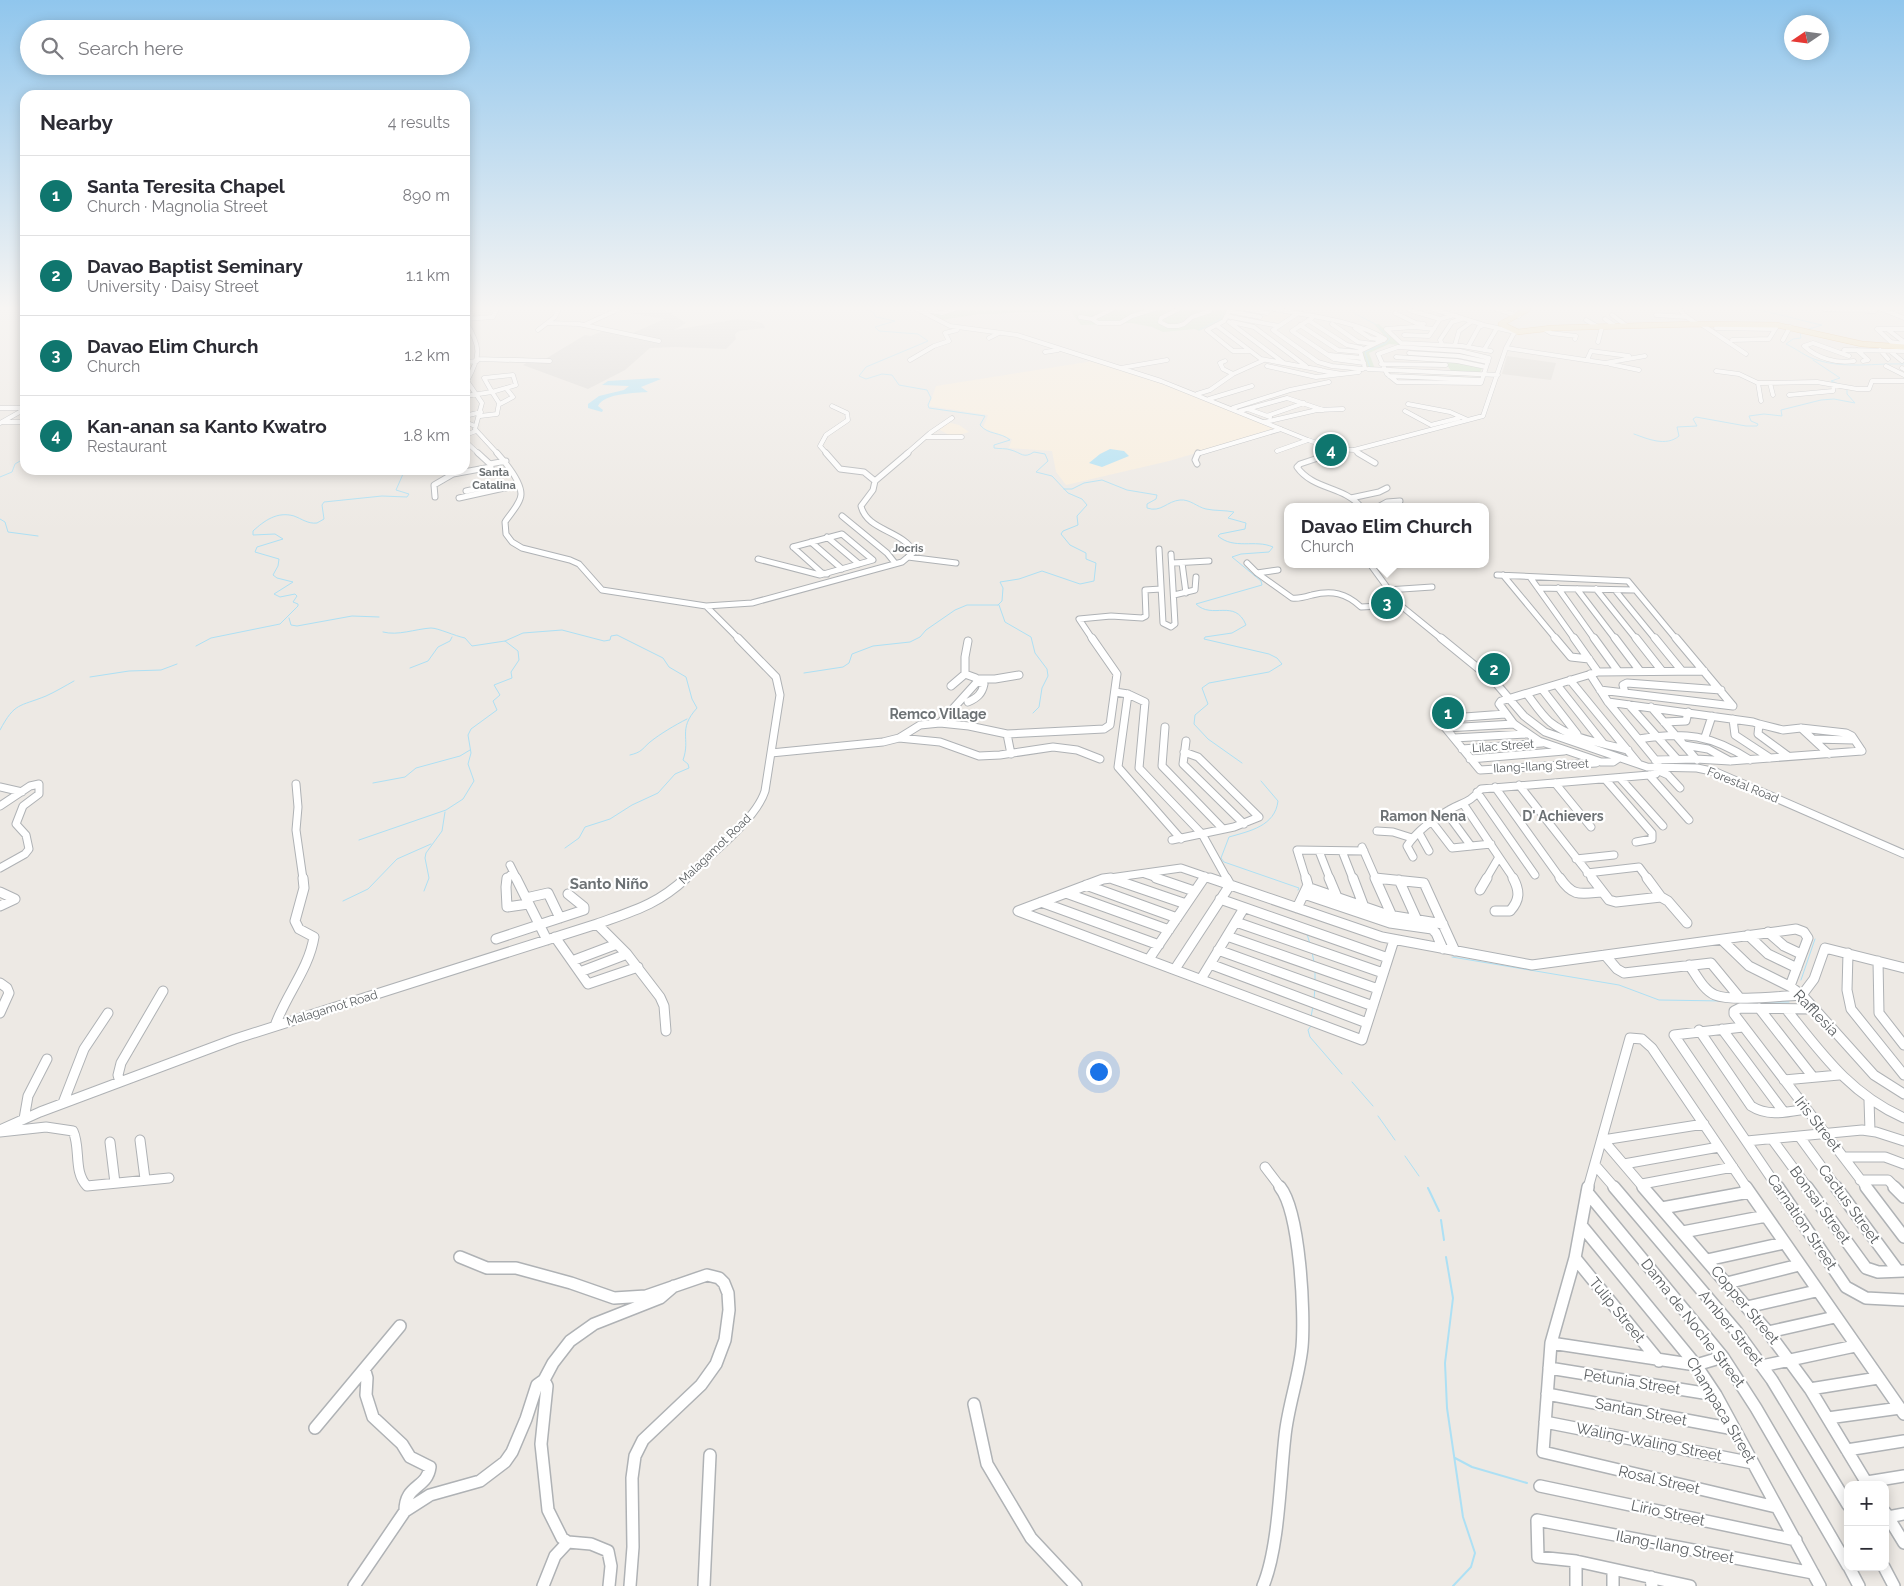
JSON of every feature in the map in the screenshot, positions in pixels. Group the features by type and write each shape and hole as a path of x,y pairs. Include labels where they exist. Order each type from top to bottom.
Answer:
{"street":[{"path":"470,415 497,414 500,404 499,399 486,383"},
{"path":"470,395 491,389 500,383"},
{"path":"491,389 506,388 515,385 514,383"},
{"path":"1164,383 1209,399 1308,440 1341,450 1354,450 1469,420 1484,414 1495,383"},
{"path":"1196,394 1222,383"},
{"path":"1232,409 1290,390 1324,383"},
{"path":"1758,383 1761,401"},
{"path":"1770,383 1773,395"},
{"path":"1783,383 1788,394 1823,392 1834,390 1834,386"},
{"path":"1794,383 1799,394"},
{"path":"1808,383 1810,392"},
{"path":"1821,383 1861,390 1870,387 1871,383"},
{"path":"1821,383 1823,392"},
{"path":"470,386 482,403 476,428 470,432"},
{"path":"1209,399 1252,386"},
{"path":"500,404 513,397 506,388"},
{"path":"1240,412 1284,398 1323,410"},
{"path":"1267,416 1304,403"},
{"path":"1408,404 1450,412 1459,418 1469,420"},
{"path":"832,406 847,413 848,420 826,435 820,446 840,469 864,472 875,481"},
{"path":"1265,422 1339,407 1343,409"},
{"path":"0,408 20,410"},
{"path":"1250,409 1275,419"},
{"path":"0,413 20,410"},
{"path":"1405,411 1429,424 1459,418"},
{"path":"1,423 20,412"},
{"path":"470,425 476,428 506,460 518,486 520,496 507,518 505,526 511,540 520,548 575,562 586,570 598,588 607,592 682,601 706,606 752,603 894,563 908,557 914,552 912,547 900,537 867,518 861,512 862,504 873,490 875,481 926,437 952,418"},
{"path":"1,423 20,422"},
{"path":"1,423 11,426"},
{"path":"1197,464 1195,460 1197,453 1281,429"},
{"path":"926,437 962,437"},
{"path":"1277,451 1308,440"},
{"path":"470,446 492,467"},
{"path":"1341,450 1300,464 1297,467 1309,481 1351,498 1357,503"},
{"path":"1354,450 1375,463"},
{"path":"470,471 492,467 506,460"},
{"path":"435,497 434,485 451,475"},
{"path":"466,491 497,484 505,488"},
{"path":"459,498 518,486"},
{"path":"1351,498 1379,492 1387,488"},
{"path":"1384,503 1400,501"},
{"path":"842,516 887,553 894,563"},
{"path":"758,559 823,574 873,559 842,534 793,547 823,574 832,581"},
{"path":"827,537 859,564"},
{"path":"811,542 842,569"},
{"path":"1159,549 1163,623 1171,627 1175,624 1174,588 1170,554"},
{"path":"908,557 956,563"},
{"path":"1172,563 1209,561"},
{"path":"1182,563 1186,593"},
{"path":"1247,563 1257,573 1292,598 1327,593 1347,596 1361,607 1400,605"},
{"path":"1373,568 1387,590 1400,605 1489,678 1529,721 1546,732 1638,764 1658,766 1677,759 1730,761 1862,752 1854,740 1846,733 1801,728 1783,730 1733,719 1608,702"},
{"path":"1257,573 1278,570"},
{"path":"1589,659 1572,657 1500,575 1628,581 1721,690 1732,707 1600,690"},
{"path":"1174,595 1186,593 1196,588 1196,577"},
{"path":"1530,577 1598,672"},
{"path":"1387,590 1432,587"},
{"path":"899,738 920,725 940,723 969,726 1007,734 1104,729 1110,725 1118,679 1115,670 1079,619 1111,616 1142,618 1146,616 1145,590 1174,588"},
{"path":"1538,588 1634,590"},
{"path":"1558,588 1618,671"},
{"path":"1576,589 1640,671"},
{"path":"1596,589 1662,671"},
{"path":"1615,590 1682,671"},
{"name":"Malagamot Road","path":"2,1129 120,1082 275,1026 597,924 661,899 704,862 752,815 762,801 780,695 776,677 706,606"},
{"path":"951,686 965,674 965,657 968,641"},
{"path":"1602,762 1544,743 1526,734 1505,714 1499,704 1598,672 1704,671"},
{"path":"965,674 984,684 983,692 976,699 968,702"},
{"path":"1590,674 1608,702 1658,766 1680,788"},
{"path":"940,723 977,680 1019,675"},
{"path":"1570,680 1638,764"},
{"path":"1625,694 1624,683 1721,690"},
{"path":"1557,684 1603,743"},
{"path":"1542,689 1577,735"},
{"path":"1115,692 1128,694 1145,702 1139,768 1202,834 1230,885"},
{"path":"1128,694 1118,767 1176,840 1244,824 1259,817 1198,757 1184,752"},
{"path":"1527,694 1549,722 1577,735 1628,750"},
{"path":"1629,705 1677,759"},
{"path":"1651,707 1706,769"},
{"path":"1664,722 1686,721 1688,712"},
{"path":"1505,714 1439,718 1470,759 1566,751"},
{"path":"1705,736 1712,716"},
{"path":"1733,719 1735,735 1770,758"},
{"path":"1446,728 1514,724"},
{"path":"1759,724 1758,734 1788,757"},
{"path":"1165,726 1162,766 1223,829"},
{"path":"1801,728 1830,754"},
{"path":"1007,734 1011,754"},
{"path":"1454,738 1526,734"},
{"path":"1638,739 1674,734 1705,736 1723,743 1750,760"},
{"path":"771,753 876,743 899,738 940,742 979,756 1011,754 1043,747 1053,747 1077,750 1100,759"},
{"path":"1813,739 1854,740"},
{"path":"1186,740 1183,764 1244,824"},
{"name":"Lilac Street","path":"1462,749 1544,743"},
{"path":"1684,745 1714,750 1730,761"},
{"name":"Ilang-Ilang Street","path":"1470,759 1480,770 1613,762 1619,758"},
{"name":"Forestal Road","path":"1464,805 1473,800 1481,789 1495,786 1648,776 1656,774 1658,766 1706,769 1735,779 1904,854"},
{"path":"1648,776 1689,820"},
{"path":"1620,778 1663,826"},
{"path":"1605,779 1652,833 1652,839 1636,842"},
{"path":"1555,783 1591,827"},
{"path":"0,806 36,784 40,787 39,794 21,809 21,815 16,824 26,835 29,850 26,854 0,868"},
{"path":"275,1026 280,1011 312,950 314,941 314,937 299,929 295,922 304,888 296,830 298,807 296,784"},
{"path":"1520,785 1601,892 1613,902 1661,896"},
{"path":"1495,786 1568,889 1578,894 1601,892"},
{"path":"0,787 22,792"},
{"path":"1477,792 1535,875"},
{"path":"1413,857 1407,846 1412,838 1446,812 1464,805 1515,882 1519,899 1518,904 1510,911 1495,911"},
{"path":"1446,812 1471,846"},
{"path":"1432,822 1450,848 1491,844"},
{"path":"1377,830 1393,832 1412,838"},
{"path":"1419,833 1429,851"},
{"path":"1297,908 1308,882 1297,850 1342,851 1363,849 1392,916"},
{"path":"1319,851 1337,897"},
{"path":"1342,851 1364,906"},
{"path":"1576,858 1614,855"},
{"path":"1480,890 1499,858"},
{"path":"1587,873 1639,867 1661,896 1668,901 1687,923"},
{"path":"560,918 548,893 527,901 510,908 506,906 506,879 511,868 527,901 539,924 572,961 586,983 591,984 638,967"},
{"path":"1394,940 1362,1040 1018,911 1086,885 1110,878 1182,868 1394,940 1532,965 1722,940 1793,928 1804,932 1808,938 1790,986"},
{"path":"1143,873 1194,891"},
{"path":"1149,959 1205,876"},
{"path":"1110,878 1186,904"},
{"path":"1375,878 1424,883 1455,952"},
{"path":"1399,880 1417,920"},
{"path":"1086,885 1177,918"},
{"path":"1175,969 1230,885"},
{"path":"1306,890 1337,897 1392,916 1444,924"},
{"path":"1306,890 1390,923 1432,929 1436,932 1443,949"},
{"path":"0,892 15,899 0,906"},
{"path":"1066,893 1169,930"},
{"path":"496,939 585,910 568,894"},
{"path":"1220,899 1388,958"},
{"path":"1041,902 1159,945"},
{"path":"1201,979 1244,908"},
{"path":"1236,922 1383,974"},
{"path":"597,924 638,967 662,1001 666,1031"},
{"path":"1768,932 1784,946 1802,954"},
{"path":"1227,936 1378,989"},
{"path":"1748,936 1768,954 1797,968"},
{"name":"Rafflesia","path":"1722,940 1752,969 1790,986 1802,994 1873,1076 1904,1094"},
{"path":"572,961 617,944"},
{"path":"1689,965 1714,995 1739,996 1802,994 1808,990 1812,983 1826,948 1904,968"},
{"path":"1218,950 1373,1006"},
{"path":"1848,953 1847,990 1851,1008 1904,1075"},
{"path":"580,972 627,954"},
{"path":"1606,955 1617,969 1624,973 1710,963 1716,967 1739,996"},
{"path":"1878,961 1879,1013 1904,1045"},
{"path":"1210,964 1367,1022"},
{"path":"0,983 7,988 9,993 0,1013"},
{"path":"120,1082 118,1074 121,1063 163,991"},
{"name":"Iris Street","path":"1759,1008 1738,1008 1734,1011 1734,1016 1844,1157 1904,1238"},
{"path":"1759,1008 1816,1009"},
{"path":"1759,1008 1813,1077"},
{"path":"1786,1009 1839,1075 1869,1100 1904,1118"},
{"path":"63,1104 84,1048 108,1012"},
{"path":"1699,1030 1743,1027"},
{"path":"1722,1029 1783,1111"},
{"path":"1699,1030 1751,1106 1757,1111 1764,1113 1806,1109"},
{"name":"Carnation Street","path":"1699,1030 1674,1035 1846,1287 1862,1298 1876,1301 1904,1300"},
{"path":"1545,1422 1551,1343 1575,1258 1587,1192 1629,1041 1633,1037 1642,1039 1652,1048 1816,1291 1902,1411"},
{"path":"24,1119 23,1112 26,1099 47,1059"},
{"path":"1784,1080 1839,1075"},
{"path":"1869,1100 1870,1131"},
{"path":"1603,1140 1704,1124"},
{"path":"2,1129 43,1128 70,1130 77,1137 83,1183 91,1186 169,1178"},
{"path":"1747,1141 1870,1131 1904,1141"},
{"name":"Cactus Street","path":"1799,1136 1901,1271"},
{"name":"Bonsai Street","path":"1772,1139 1859,1260 1869,1270 1878,1272 1901,1271"},
{"path":"140,1140 145,1179"},
{"name":"Copper Street","path":"1603,1140 1727,1283 1790,1360 1867,1481"},
{"path":"110,1142 115,1183"},
{"path":"1624,1164 1719,1147"},
{"path":"1844,1157 1885,1157 1904,1164"},
{"name":"Amber Street","path":"1595,1165 1737,1332 1762,1366 1844,1498"},
{"path":"1642,1184 1733,1167"},
{"path":"1263,1586 1268,1574 1275,1529 1287,1416 1302,1347 1302,1283 1292,1216 1285,1193 1265,1168"},
{"path":"1860,1180 1888,1180 1904,1197"},
{"name":"Dama de Noche Street","path":"1587,1192 1723,1356 1756,1408 1844,1559"},
{"path":"1662,1208 1749,1192"},
{"path":"1683,1232 1766,1216"},
{"name":"Champaca Street","path":"1581,1225 1696,1365 1716,1395 1820,1586"},
{"path":"1707,1260 1784,1243"},
{"path":"460,1257 487,1268 516,1268 571,1283 614,1298 646,1296 676,1284 707,1275 719,1278 724,1283 728,1293 729,1310 725,1340 716,1364 701,1385 643,1440 636,1456 632,1478 633,1547 630,1586"},
{"name":"Tulip Street","path":"1575,1258 1659,1362"},
{"path":"1727,1283 1799,1265"},
{"path":"354,1586 405,1511 430,1495 480,1481 505,1462 512,1452 526,1419 537,1385 544,1380 562,1351 583,1331 603,1320 660,1298 676,1284"},
{"path":"1747,1307 1816,1291"},
{"path":"1768,1332 1834,1317"},
{"path":"315,1428 365,1371 400,1326"},
{"path":"1551,1343 1659,1362 1696,1365 1723,1356"},
{"path":"1762,1366 1855,1346"},
{"name":"Petunia Street","path":"1549,1368 1716,1395"},
{"path":"365,1371 367,1378 367,1400 373,1417 402,1444 410,1457 430,1467 426,1479 411,1489 406,1496 404,1503 405,1511"},
{"path":"1810,1389 1878,1378"},
{"path":"544,1380 547,1386 541,1444 547,1506 562,1538 568,1542 591,1544 608,1551 611,1566 609,1586"},
{"name":"Santan Street","path":"1547,1394 1734,1429"},
{"path":"974,1404 979,1417 980,1439 987,1464 1031,1538 1076,1586"},
{"path":"1828,1418 1902,1411"},
{"name":"Rosal Street","path":"1545,1422 1542,1452 1776,1507"},
{"name":"Waling-Waling Street","path":"1545,1422 1753,1463"},
{"path":"1847,1450 1904,1441"},
{"path":"704,1586 710,1455"},
{"path":"1878,1481 1904,1476"},
{"name":"Lirio Street","path":"1540,1486 1796,1540"},
{"path":"1889,1515 1904,1514"},
{"path":"1889,1518 1904,1543"},
{"name":"Ilang-Ilang Street","path":"1576,1561 1538,1557 1537,1520 1813,1573"},
{"path":"542,1586 552,1560 568,1542"},
{"path":"1576,1586 1576,1561 1651,1582 1690,1586"},
{"path":"1612,1570 1613,1586"},
{"name":"Dama de Noche Street","path":"1851,1571 1860,1586"},
{"path":"1886,1571 1894,1586"}],"shaded area":[{"path":"572,383 600,383 588,389"},
{"path":"955,383 1159,383 1278,429 1169,461 1066,485 1056,472 1052,451 1009,448 1012,439 983,428 988,415 929,406 936,386"},
{"path":"947,422 959,425 969,432 953,437 938,429"}],"water":[{"path":"605,383 651,383 641,387 648,392 621,394 607,398 598,406 603,410 602,412 588,408 588,404 599,396 624,390 629,386 602,385"},
{"path":"1110,449 1124,451 1129,456 1102,467 1089,463 1100,454"}],"waterway":[{"path":"898,383 899,385 927,390 931,398 928,405 929,408 985,416 980,425 983,428 1010,440 994,445 994,448 1009,449 1025,455 1034,452 1045,454 1048,461 1036,472 1052,476 1064,489"},
{"path":"1837,383 1842,385"},
{"path":"1634,434 1657,441 1668,441 1679,436 1677,427 1697,426 1693,419 1696,417 1746,426 1757,426 1758,424 1751,421 1749,416 1764,414 1782,416 1781,410 1821,400 1834,399 1855,403 1847,394 1847,390"},
{"path":"0,477 12,472 15,464 20,461"},
{"path":"196,646 211,638 280,624 298,606 298,604 293,602 297,596 295,594 280,597 274,594 293,582 277,578 273,575 278,566 279,559 255,552 257,547 283,539 275,534 253,535 253,531 257,527 271,518 282,515 294,516 308,522 317,523 324,519 322,505 324,502 382,496 407,497 409,494 396,490 403,475"},
{"path":"1064,489 1072,489 1084,483 1102,480 1127,490 1157,495 1156,499 1147,504 1147,508 1156,509 1175,501 1184,500 1206,509 1234,512 1228,518 1246,523 1245,529 1218,536 1238,544 1259,544 1273,547 1269,552 1241,554 1232,557 1261,581 1262,585 1196,604 1209,610 1236,613 1246,625 1232,633 1205,637 1204,639 1269,654 1277,658 1282,664 1269,672 1209,683 1202,688 1208,704 1195,715 1194,724 1208,739 1242,763"},
{"path":"804,673 843,667 849,663 852,654 873,646 910,642 920,637 926,630 955,610 967,605 998,605 1002,601 1003,588 1000,582 1019,579 1042,571 1080,584 1094,581 1096,563 1086,559 1086,553 1070,545 1061,534 1063,531 1078,525 1077,516 1087,505 1082,499 1068,493 1064,489"},
{"path":"0,519 5,522 8,532 38,536"},
{"path":"999,605 1005,622 1031,637 1035,653 1047,669 1048,676 1042,688 1039,707 1033,713"},
{"path":"289,618 291,625 297,626 352,616 379,617"},
{"path":"383,632 401,633 431,628 465,638 472,646 505,641"},
{"path":"505,641 523,633 562,630 604,641 610,640 611,636 617,635 663,658 669,667 686,677 692,699 697,708 686,728 686,746 683,760 688,764 689,768 675,774 658,793 632,805 610,819 585,827 579,838 565,848"},
{"path":"410,668 428,661 438,647 450,641 452,637"},
{"path":"359,840 446,810 463,799 474,781 468,764 471,753 468,735 471,729 497,710 493,701 500,695 494,685 512,678 511,672 519,660 518,651 505,641"},
{"path":"90,677 129,671 161,670 177,664"},
{"path":"0,730 10,714 18,707 46,696 74,681"},
{"path":"630,755 639,752 658,736 687,719"},
{"path":"373,783 405,777 416,768 460,756 470,750"},
{"path":"1261,781 1278,801 1276,809 1267,822 1253,830 1229,837 1221,858 1224,862 1299,888 1298,890"},
{"path":"424,891 429,878 425,858 426,853 442,831 445,812"},
{"path":"343,901 368,889 397,859 431,844"},
{"path":"1307,934 1310,944"},
{"path":"1801,980 1815,939"},
{"path":"1312,952 1314,962"},
{"path":"1452,957 1619,985 1659,1000 1723,1001"},
{"path":"1315,972 1315,981"},
{"path":"1314,999 1315,988"},
{"path":"1757,1002 1789,1002"},
{"path":"1311,1017 1313,1006"},
{"path":"1311,1026 1308,1030 1310,1037 1342,1074"},
{"path":"1352,1082 1373,1106"},
{"path":"1378,1116 1395,1140"},
{"path":"1405,1156 1419,1176"},
{"path":"1428,1188 1439,1211"},
{"path":"1441,1220 1444,1240"},
{"path":"1446,1257 1453,1298 1445,1363 1447,1408 1463,1517 1475,1553 1471,1567 1453,1586"},
{"path":"1455,1458 1472,1467 1527,1483"}],"place":[{"name":"Kan-anan sa Kanto Kwatro","path":"1331,450"},
{"name":"Davao Elim Church","path":"1387,603"},
{"name":"Davao Baptist Seminary","path":"1494,669"},
{"name":"Santa Teresita Chapel","path":"1448,713"}],"district":[{"name":"Santa Catalina","path":"494,478"},
{"name":"Jocris","path":"908,548"},
{"name":"Remco Village","path":"938,714"},
{"name":"Ramon Nena","path":"1423,816"},
{"name":"D' Achievers","path":"1563,816"},
{"name":"Santo Niño","path":"609,884"}]}
